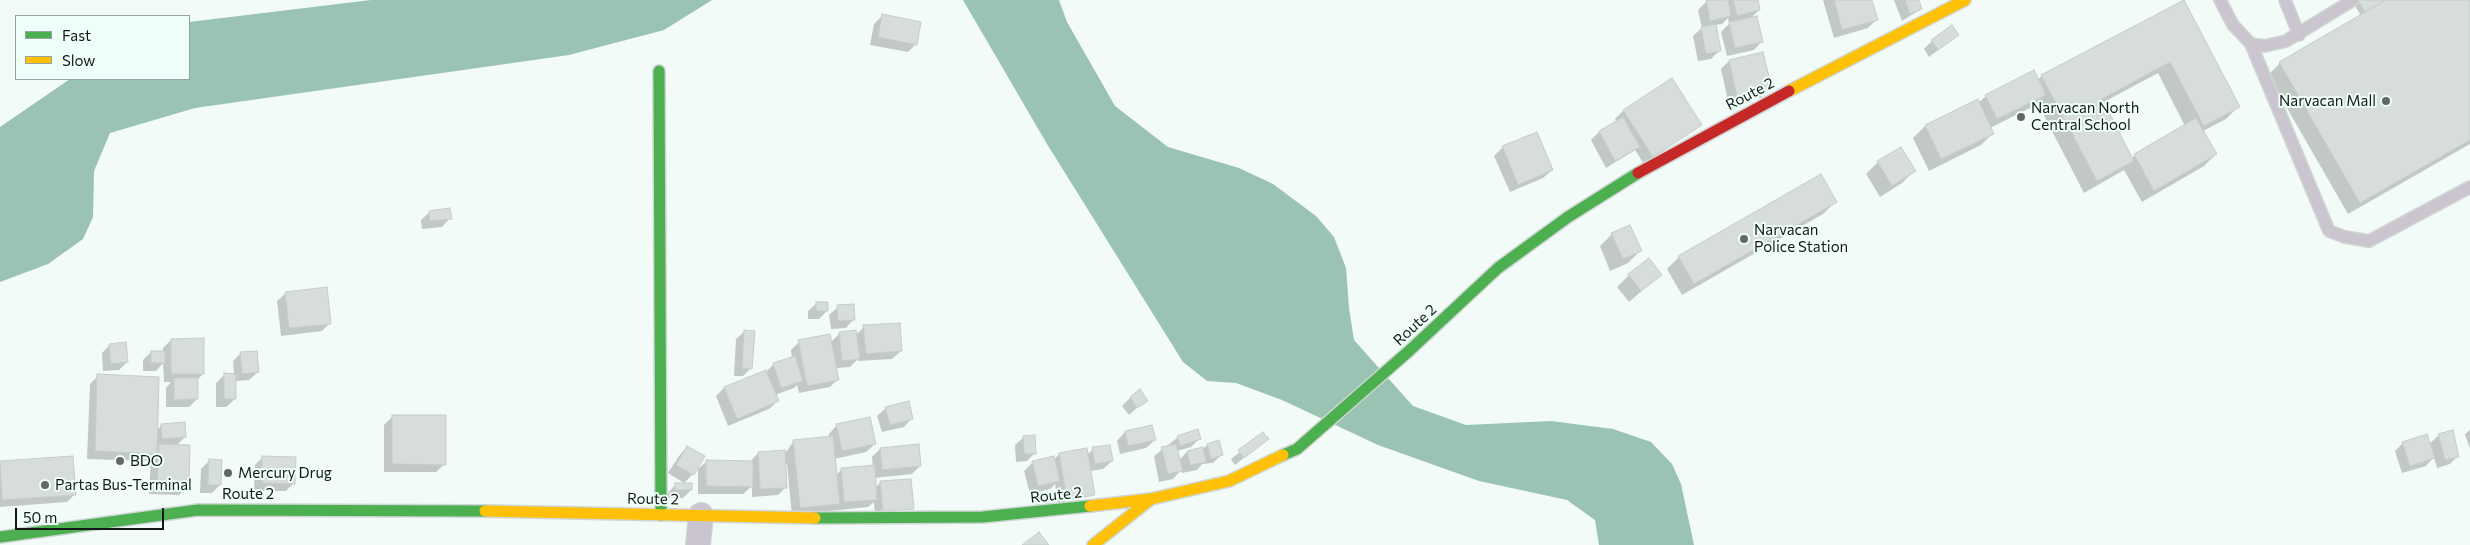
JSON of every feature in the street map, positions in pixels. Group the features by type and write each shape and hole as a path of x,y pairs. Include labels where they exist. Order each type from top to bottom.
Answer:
{"main road":[{"name":"Route 2","path":"0,537 18,539 198,510 398,508 701,515 983,517 1151,499 1229,481 1297,449 1409,351 1498,268 1568,217 1635,174 1747,112 1966,0"},
{"path":"659,71 661,514"},
{"path":"1092,545 1151,499"}],"street":[{"path":"698,545 701,515"}],"lane":[{"path":"2220,0 2233,25 2251,44 2329,232 2370,241 2470,187"},
{"path":"2285,0 2299,35"},
{"path":"2251,44 2265,46 2286,42 2346,2"}],"shaded area":[{"path":"371,0 712,0 664,30 569,55 195,108 110,133 94,171 93,217 83,239 48,264 0,282 0,127 69,80 190,80 190,22"},
{"path":"963,0 1059,0 1067,22 1115,106 1168,147 1239,168 1273,184 1316,216 1334,237 1346,268 1354,340 1413,406 1466,425 1551,421 1613,429 1651,442 1672,464 1681,484 1694,545 1599,545 1595,520 1567,500 1479,481 1378,445 1282,400 1236,383 1207,381 1183,362 1047,144"}],"building":[{"path":"1706,0 1728,0 1731,16 1710,21"},
{"path":"1733,0 1758,0 1760,10 1737,16"},
{"path":"1834,0 1872,0 1878,20 1842,30"},
{"path":"1905,0 1919,0 1922,9 1910,14"},
{"name":"Narvacan North Central School","path":"2184,0 2240,107 2204,126 2170,62 2102,99 2134,161 2097,181 2041,75"},
{"path":"2358,0 2386,0 2365,12"},
{"name":"Narvacan Mall","path":"2386,0 2470,0 2470,140 2360,203 2279,62"},
{"path":"882,14 921,22 917,45 878,37"},
{"path":"1757,16 1763,42 1735,48 1729,22"},
{"path":"1716,24 1721,51 1706,54 1701,27"},
{"path":"1952,25 1959,35 1938,50 1931,40"},
{"path":"1763,52 1772,89 1737,97 1729,60"},
{"path":"2034,70 2046,95 1997,119 1985,95"},
{"path":"1672,78 1702,125 1653,157 1623,110"},
{"path":"1978,99 1994,134 1941,159 1925,125"},
{"path":"1623,117 1640,147 1615,161 1599,131"},
{"path":"2196,118 2217,154 2154,191 2134,154"},
{"path":"1537,132 1553,170 1518,185 1502,146"},
{"path":"1901,147 1916,171 1892,186 1877,161"},
{"path":"1821,174 1837,202 1694,284 1678,256"},
{"path":"450,208 452,219 430,221 429,211"},
{"path":"1630,225 1642,251 1623,259 1611,233"},
{"path":"1649,258 1662,275 1641,291 1628,274"},
{"path":"327,287 331,324 289,328 285,292"},
{"path":"816,302 828,302 828,311 816,311"},
{"path":"854,304 855,320 838,321 837,305"},
{"path":"900,323 902,351 866,354 863,325"},
{"path":"744,330 755,331 752,369 742,368"},
{"path":"856,330 860,359 842,361 839,332"},
{"path":"830,334 839,380 807,386 798,340"},
{"path":"204,338 204,374 171,374 171,339"},
{"path":"126,342 128,362 111,364 109,344"},
{"path":"151,351 165,351 165,363 151,363"},
{"path":"257,351 259,372 242,374 240,352"},
{"path":"795,356 803,381 781,388 773,363"},
{"path":"766,370 779,401 737,419 724,387"},
{"path":"224,373 236,374 236,399 224,399"},
{"path":"97,374 159,377 157,454 95,451"},
{"path":"174,378 198,378 198,399 174,400"},
{"path":"1140,389 1148,401 1137,408 1130,397"},
{"path":"909,401 913,419 890,425 885,407"},
{"path":"392,415 446,415 446,465 392,464"},
{"path":"870,417 876,444 842,451 836,424"},
{"path":"185,422 186,437 162,439 161,424"},
{"path":"1152,425 1156,440 1128,446 1125,431"},
{"path":"1198,429 1201,439 1180,446 1177,436"},
{"path":"2453,430 2459,457 2445,460 2438,434"},
{"path":"1263,432 1269,439 1244,458 1238,450"},
{"path":"2427,434 2435,458 2410,466 2402,442"},
{"path":"1035,435 1036,454 1024,454 1023,436"},
{"path":"833,436 840,504 800,508 793,440"},
{"path":"1219,440 1223,455 1211,459 1207,444"},
{"path":"159,444 190,445 189,487 157,486"},
{"path":"919,444 921,466 882,470 880,448"},
{"path":"1176,444 1183,471 1168,474 1161,447"},
{"path":"1110,445 1113,461 1095,464 1092,447"},
{"path":"687,446 705,456 694,475 676,465"},
{"path":"1203,447 1206,462 1190,465 1187,451"},
{"path":"1087,448 1095,495 1067,500 1059,453"},
{"path":"785,450 787,488 760,489 758,452"},
{"path":"73,456 76,495 2,500 0,461"},
{"path":"262,456 296,457 295,484 262,483"},
{"path":"1054,456 1060,481 1038,486 1032,461"},
{"path":"209,459 222,460 221,485 208,485"},
{"path":"706,460 753,461 753,487 706,486"},
{"path":"875,465 877,500 844,502 841,468"},
{"path":"911,479 914,509 883,511 880,481"},
{"path":"675,483 692,483 692,490 675,490"},
{"path":"1039,532 1049,545 1022,545"}],"traffic: fast":[{"path":"659,71 661,515"},
{"path":"1283,455 1297,449 1409,351 1498,268 1568,217 1638,173"},
{"path":"815,518 983,517 1090,506"},
{"path":"0,537 198,510 485,511"}],"traffic: slow":[{"path":"1789,91 1965,0"},
{"path":"1090,506 1151,499 1229,481 1283,455"},
{"path":"1093,545 1151,499"},
{"path":"485,511 815,518"}],"traffic: jam":[{"path":"1638,173 1789,91"}],"place":[{"name":"Narvacan Mall","path":"2386,101"},
{"name":"Narvacan North Central School","path":"2021,117"},
{"name":"Narvacan Police Station","path":"1744,239"},
{"name":"BDO","path":"120,461"},
{"name":"Mercury Drug","path":"228,473"},
{"name":"Partas Bus-Terminal","path":"45,485"}]}
